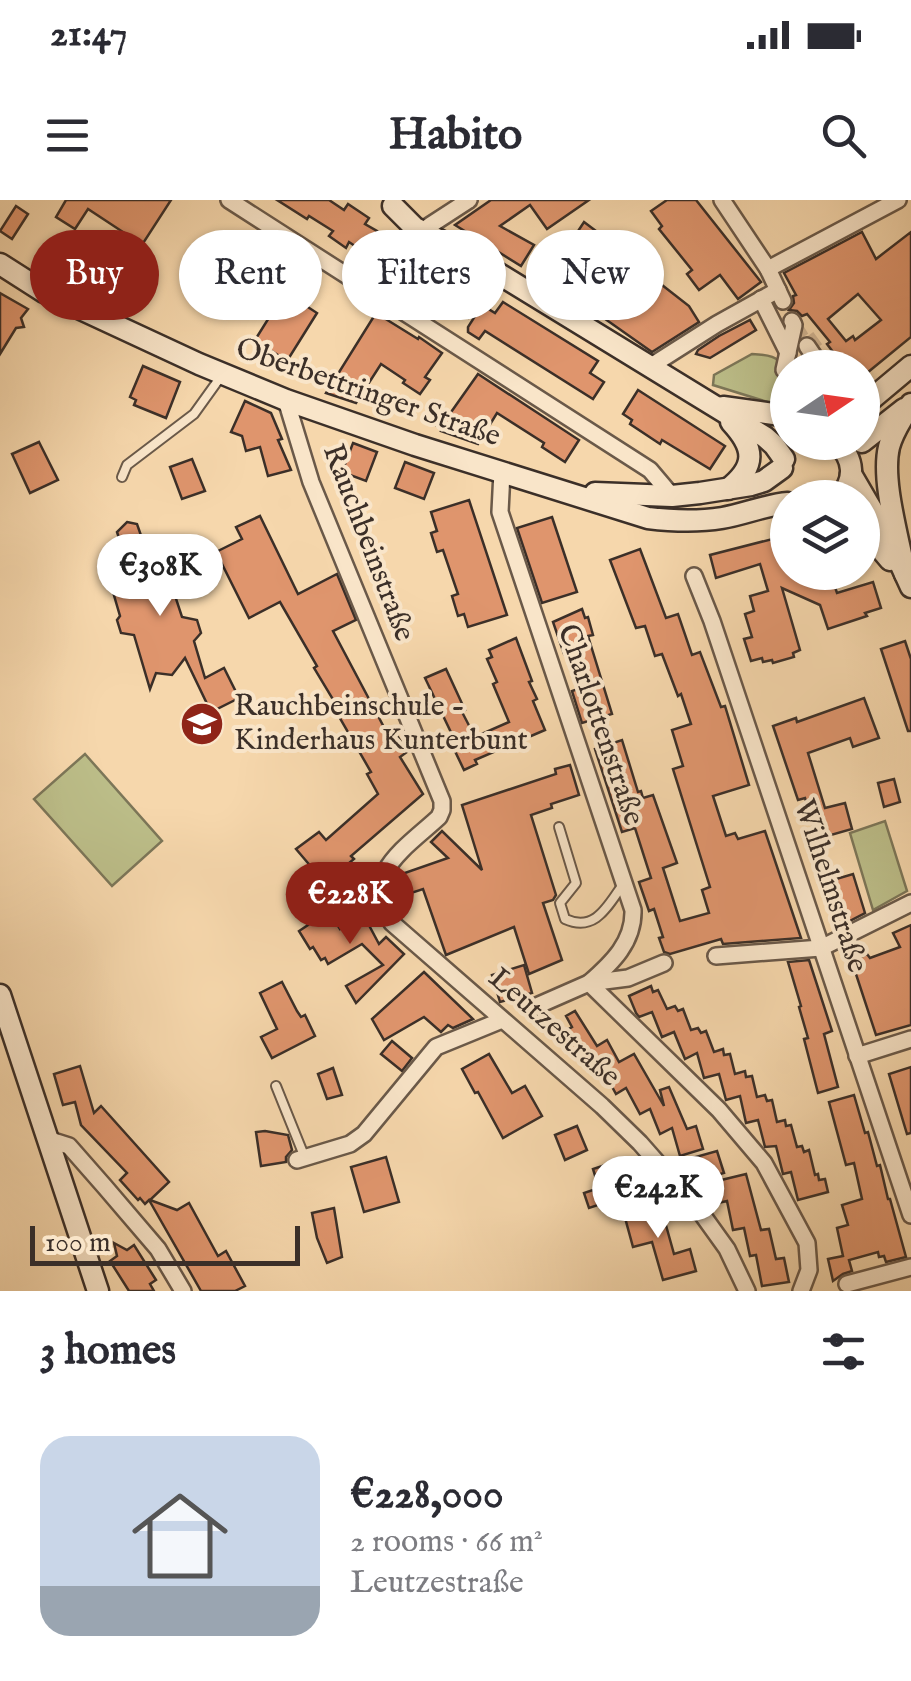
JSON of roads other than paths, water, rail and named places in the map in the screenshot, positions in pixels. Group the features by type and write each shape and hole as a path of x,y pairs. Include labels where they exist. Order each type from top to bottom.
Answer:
{"street":[{"path":"229,200 342,273"},
{"path":"419,230 469,200"},
{"path":"651,366 760,300 780,296 768,269 722,200"},
{"path":"768,269 898,200"},
{"path":"388,203 770,441"},
{"name":"Oberbettringer Straße","path":"0,264 44,292 286,400 648,518 679,522 724,518 770,506"},
{"path":"760,300 786,350"},
{"path":"415,320 650,470 672,496"},
{"path":"789,350 792,321"},
{"path":"880,383 907,369"},
{"path":"880,392 907,369"},
{"name":"Rauchbeinstraße","path":"286,400 311,482 442,801 439,817"},
{"path":"880,428 911,404"},
{"path":"909,584 888,462 891,442 911,404"},
{"path":"716,406 770,414"},
{"path":"716,406 770,428"},
{"path":"716,406 739,432 750,452 744,476 728,489"},
{"name":"Oberbettringer Straße","path":"560,489 672,496 728,489 764,481 783,460"},
{"path":"849,460 909,584"},
{"path":"850,480 853,460"},
{"name":"Charlottenstraße","path":"502,472 500,512 633,910 634,926 622,947 589,983"},
{"path":"880,549 909,584"},
{"name":"Wilhelmstraße","path":"694,576 708,607 911,1215"},
{"name":"Leutzestraße","path":"439,817 387,866 380,880 382,910 392,923 602,1106 670,1174 727,1248 748,1291"},
{"path":"716,956 821,948 911,903"},
{"path":"532,1008 589,983 628,978 664,963"},
{"path":"589,983 719,1110 764,1163 807,1243 809,1270 800,1291"},
{"path":"0,995 98,1291"},
{"path":"301,1159 350,1144 364,1134 436,1046 502,1020"},
{"path":"858,1056 911,1039"},
{"path":"47,1139 68,1146 105,1187 158,1250 183,1291"},
{"path":"892,1159 911,1153"},
{"path":"846,1284 911,1267"}],"lane":[{"path":"122,478 127,465 194,414 223,375"},
{"path":"559,827 576,882 560,904 565,918 578,924 590,922 601,914 624,883"},
{"path":"276,1086 301,1159"}],"tunnel":[{"path":"794,325 807,346 822,335"}],"place":[{"name":"Rauchbeinschule - Kinderhaus Kunterbunt","path":"202,724"}]}
